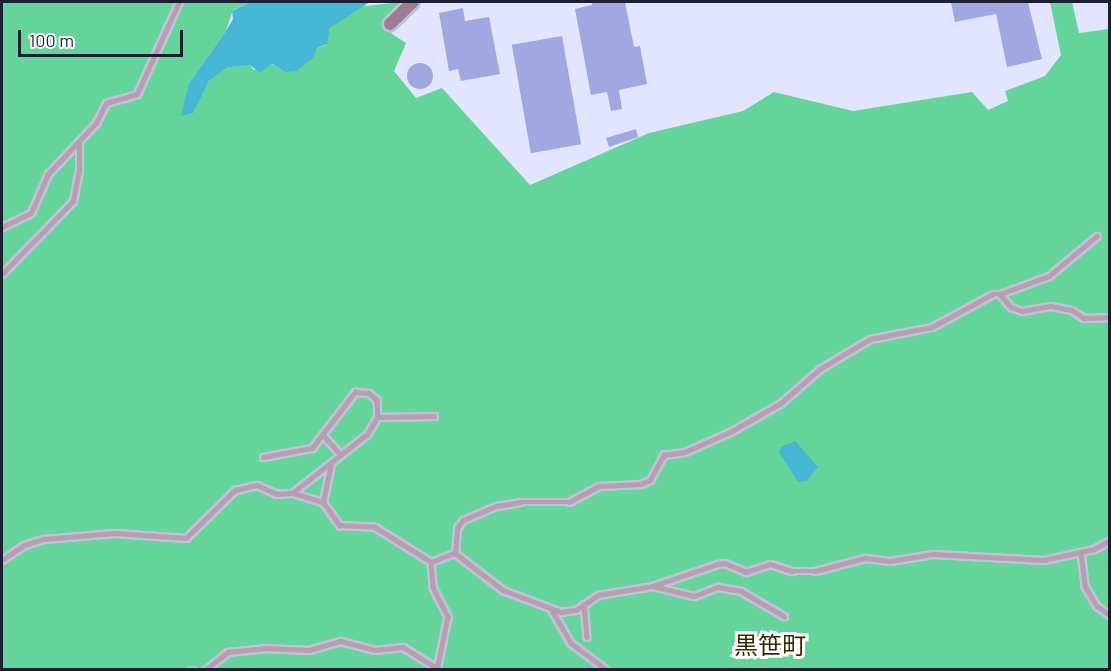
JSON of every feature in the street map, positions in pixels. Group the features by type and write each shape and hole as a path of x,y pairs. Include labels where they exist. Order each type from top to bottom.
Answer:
{"street":[{"path":"390,24 413,2"}],"lane":[{"path":"2,227 31,213 48,174 96,123 106,103 131,99 142,87 179,2"},
{"path":"2,274 73,201 79,171 79,142"},
{"path":"455,554 457,528 463,520 496,506 529,501 569,502 598,486 641,484 650,480 664,455 685,452 732,431 781,403 820,369 870,339 932,327 976,301 1049,276 1097,236"},
{"path":"1000,294 1011,307 1022,311 1051,306 1072,310 1084,318 1110,317"},
{"path":"263,457 304,451 324,436 330,423 356,392 369,393 377,400 378,417 367,435 293,493"},
{"path":"378,417 434,416"},
{"path":"324,436 340,454"},
{"path":"323,502 325,481 332,462"},
{"path":"2,560 24,545 45,539 116,533 186,538 243,487 256,485 277,494 293,493 323,502 340,525 375,527 431,562"},
{"path":"455,554 503,590 552,610 576,610 597,595 653,586 725,563 746,572 770,564 792,571 815,571 865,558 890,561 933,554 1044,560 1081,552 1110,540"},
{"path":"1081,552 1085,586 1097,606 1110,615"},
{"path":"431,562 455,554"},
{"path":"205,669 228,652 264,648 309,650 340,641 374,650 404,647 436,669 448,617 433,587 431,562"},
{"path":"653,586 694,596 718,587 741,591 784,616"},
{"path":"584,604 587,637"},
{"path":"552,610 571,643 607,669"}],"green space":[{"path":"2,2 250,2 233,10 226,31 189,83 188,89 196,104 209,81 228,66 250,65 254,70 271,64 283,70 300,69 317,48 326,45 330,28 357,7 401,2 385,18 392,34 406,43 394,71 416,98 442,88 530,185 649,133 743,111 774,92 853,111 972,92 988,110 1008,101 1005,91 1045,76 1061,55 1050,2 1072,2 1079,33 1109,29 1109,669 2,669"}],"water":[{"path":"250,2 370,2 330,28 327,44 317,48 313,58 297,71 286,72 272,64 260,73 250,65 228,67 209,81 193,113 181,116 189,83 226,31 233,19 232,11"},
{"path":"795,441 818,467 807,481 798,482 779,452 781,447"}],"building":[{"path":"592,2 625,2 634,47 640,46 647,84 619,90 622,109 611,111 607,92 591,95 575,9 592,5"},
{"path":"951,2 1028,2 1042,59 1007,67 996,14 955,22"},
{"path":"463,8 465,21 489,17 500,74 461,81 458,69 449,71 439,13"},
{"path":"562,36 581,144 531,153 512,45"},
{"path":"420,63 429,67 433,76 429,85 420,89 411,85 407,76 411,67"},
{"path":"636,129 638,137 609,147 606,138"}],"district":[{"name":"黒笹町","path":"770,645"}]}
